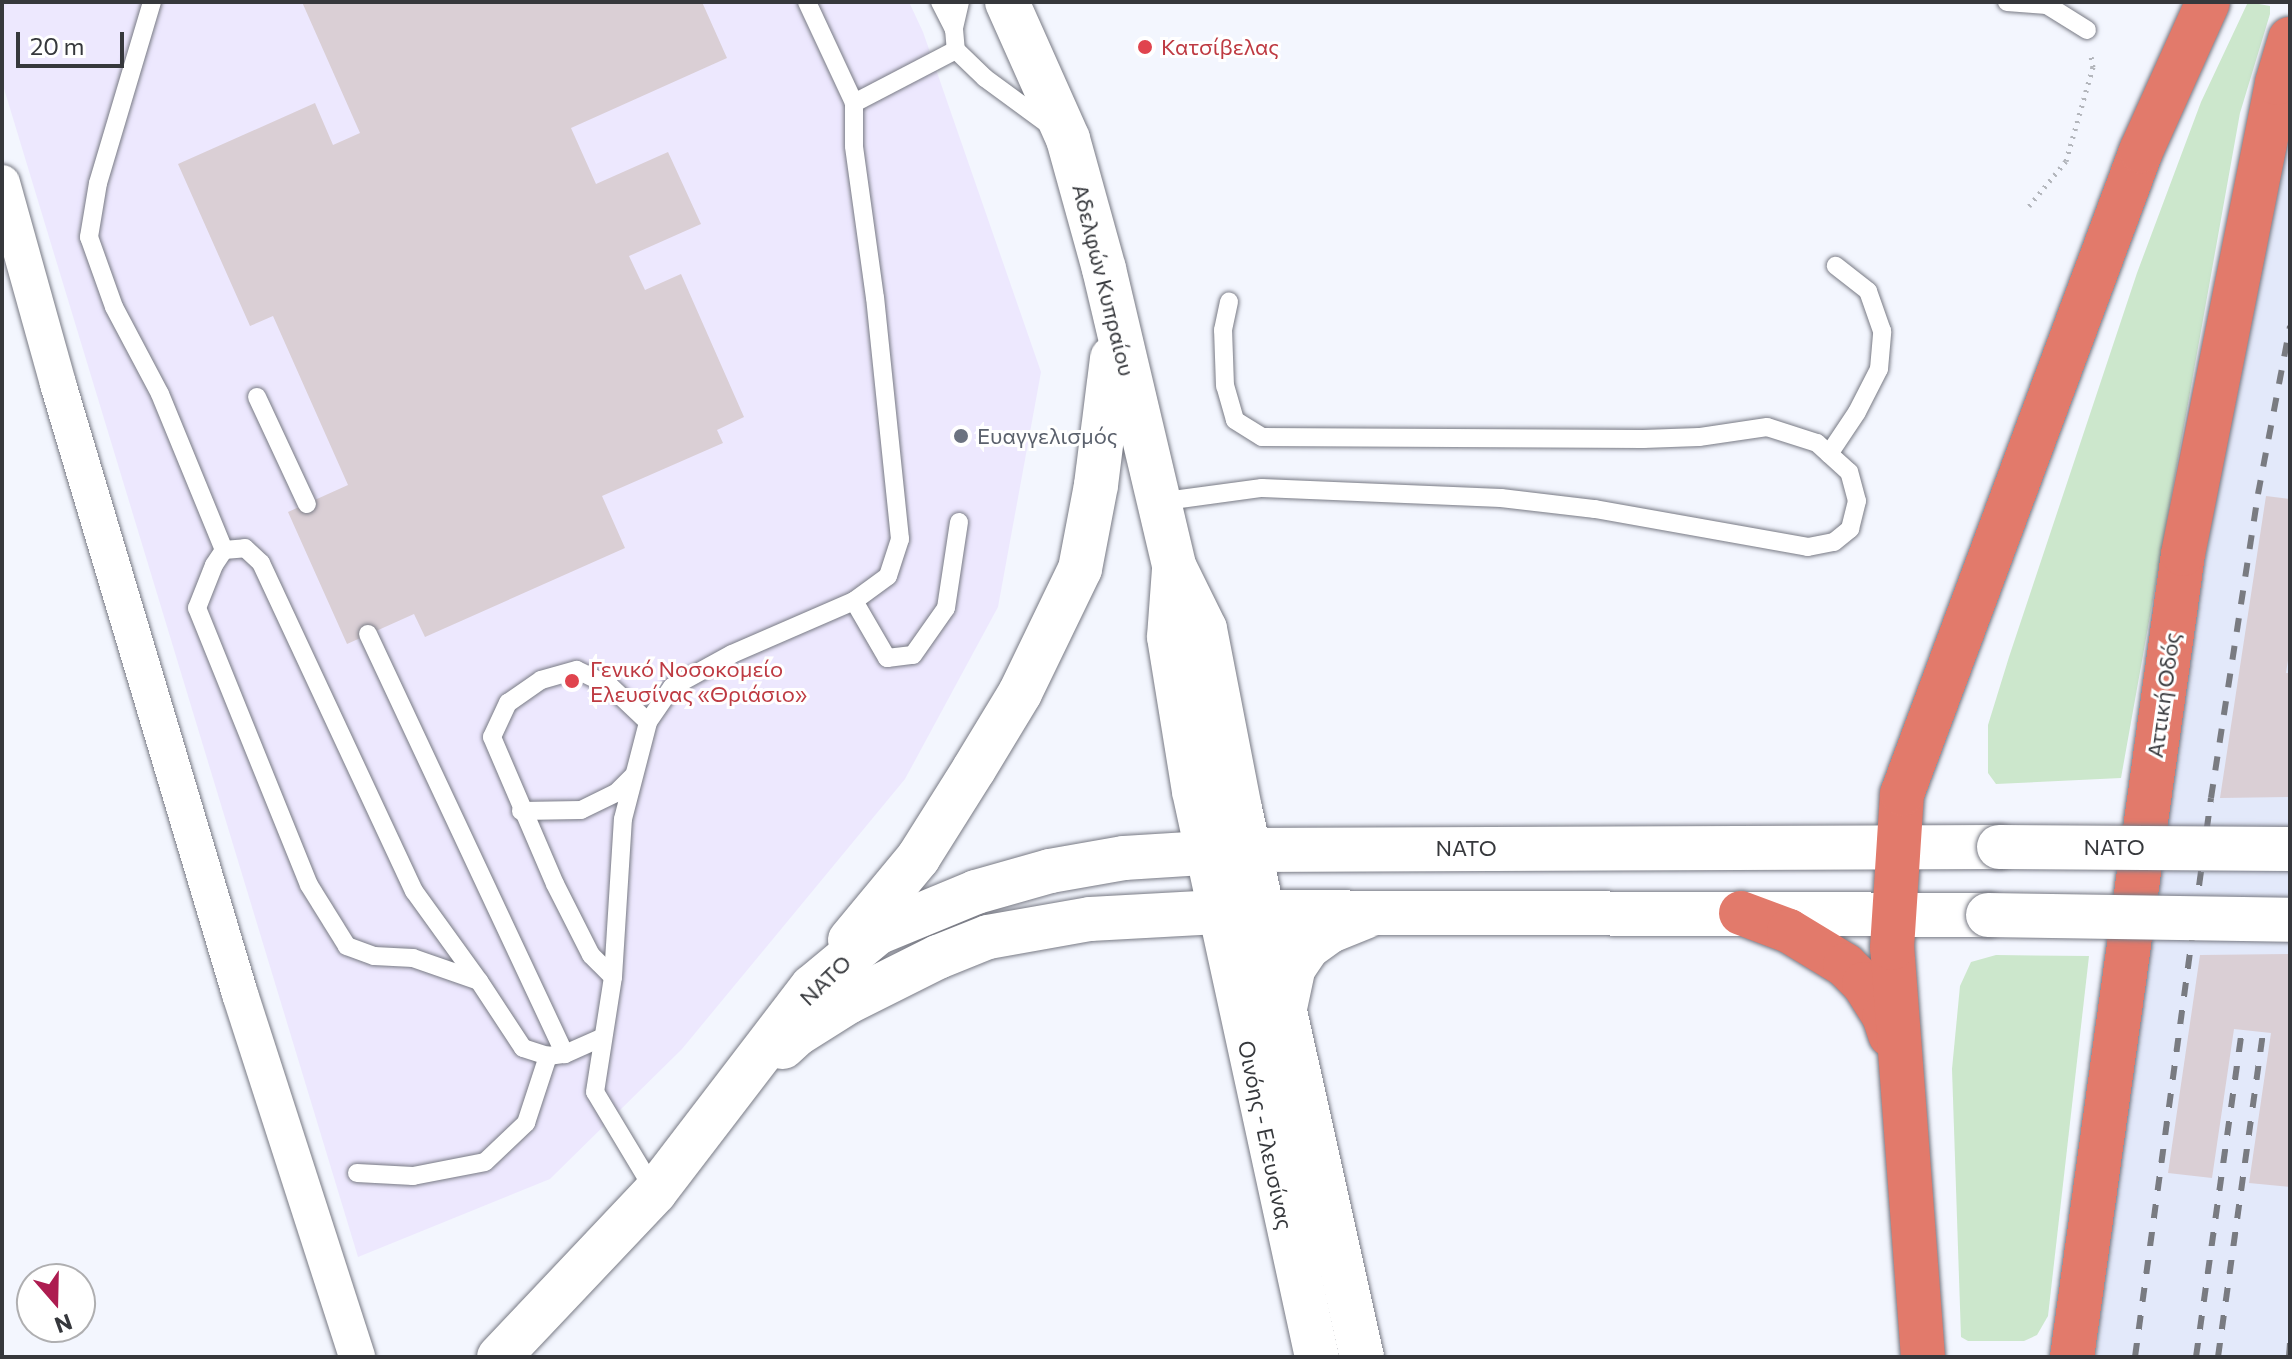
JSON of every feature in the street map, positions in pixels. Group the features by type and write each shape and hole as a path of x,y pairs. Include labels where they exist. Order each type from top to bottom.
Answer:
{"highway":[{"path":"1923,1357 1899,1062 1892,913 1902,794 2141,151 2208,2"},
{"name":"Αττική Οδός","path":"2072,1357 2183,554 2277,83 2290,39"},
{"path":"1741,913 1789,931 1845,965 1864,984 1884,1016 1899,1062"}],"main road":[{"name":"Αδελφών Κυπραίου","path":"1012,7 1068,139 1174,566 1205,629 1262,913"},
{"path":"812,987 918,858 1020,693 1080,569 1108,403 1115,320"},
{"name":"Αδελφών Κυπραίου","path":"1174,566 1169,637 1218,912"},
{"name":"ΝΑΤΟ","path":"499,1357 655,1192 812,987 877,933 976,892 1050,871 1124,858 1250,850 1898,846 2290,849"},
{"name":"ΝΑΤΟ","path":"729,1098 797,1034 835,1010 926,962 988,937 1090,919 1218,912 1892,913 2290,920"},
{"name":"Οινόης - Ελευσίνας","path":"1218,912 1317,1357"},
{"name":"Οινόης - Ελευσίνας","path":"1262,913 1362,1357"},
{"path":"1284,1014 1293,969 1308,947 1330,931 1375,913"}],"street":[{"path":"2,183 58,384 236,979 357,1357"}],"lane":[{"path":"152,2 98,183 89,237 114,307 160,394 224,550"},
{"path":"655,1192 595,1092 601,1038 613,977 623,819 648,722 672,687 732,654 854,601 888,576 900,539 875,298 854,146 854,103 807,2"},
{"path":"940,2 954,29"},
{"path":"960,2 954,29 956,50 985,78 1068,139"},
{"path":"2007,2 2047,5 2087,30"},
{"path":"854,103 956,50"},
{"path":"1829,454 1857,412 1879,369 1882,331 1868,291 1836,266"},
{"path":"1158,502 1262,488 1501,498 1595,509 1808,547 1834,542 1850,529 1857,501 1849,472 1817,443 1767,427 1699,437 1643,439 1455,435 1262,437 1235,420 1225,386 1223,330 1229,302"},
{"path":"257,397 307,504"},
{"path":"854,601 887,658 913,655 946,608 959,522"},
{"path":"224,550 245,548 261,563 414,891 523,1048 556,1055 601,1038"},
{"path":"224,550 214,565 197,608 309,885 347,946 374,956 413,958 479,981"},
{"path":"357,1173 413,1176 485,1162 526,1123 556,1055 368,634"},
{"path":"613,977 591,955 521,811 492,737 508,703 541,680 577,670 610,686 648,722"},
{"path":"521,811 581,810 616,793 635,774"}],"path":[{"path":"2029,206 2066,161 2093,67 2087,30"}],"shaded area":[{"name":"Γενικό Νοσοκομείο Ελευσίνας «Θριάσιο»","path":"2,2 909,2 923,32 1041,372 998,607 905,779 682,1049 550,1179 358,1257 2,82"},
{"path":"2290,124 2290,1357 2096,1357 2116,1167 2167,799 2217,487"}],"green space":[{"path":"2248,2 2270,6 2270,14 2240,113 2121,778 1996,784 1988,773 1988,725 2009,657 2137,273 2201,102"},
{"path":"1996,955 2089,956 2048,1316 2037,1335 2024,1341 1968,1341 1961,1337 1952,1069 1960,986 1971,962"}],"building":[{"path":"302,2 702,2 727,58 571,128 596,184 668,152 701,224 629,256 645,290 681,274 744,417 717,430 723,443 602,496 625,548 425,637 414,614 347,644 288,512 348,485 273,316 250,326 178,164 315,103 333,145 360,133"},
{"path":"2266,496 2290,499 2290,648 2286,673 2290,673 2290,797 2220,798"},
{"path":"2290,954 2290,1187 2249,1183 2271,1033 2234,1029 2212,1178 2168,1173 2200,955"}],"railway":[{"path":"2135,1357 2211,798 2258,494 2290,326"},
{"path":"2196,1357 2242,1029"},
{"path":"2218,1357 2263,1032"},
{"path":"2289,1357 2290,1343"}],"place":[{"name":"Κατσίβελας","path":"1145,47"},
{"name":"Ευαγγελισμός","path":"961,436"},
{"name":"Γενικό Νοσοκομείο Ελευσίνας «Θριάσιο»","path":"572,681"}]}
